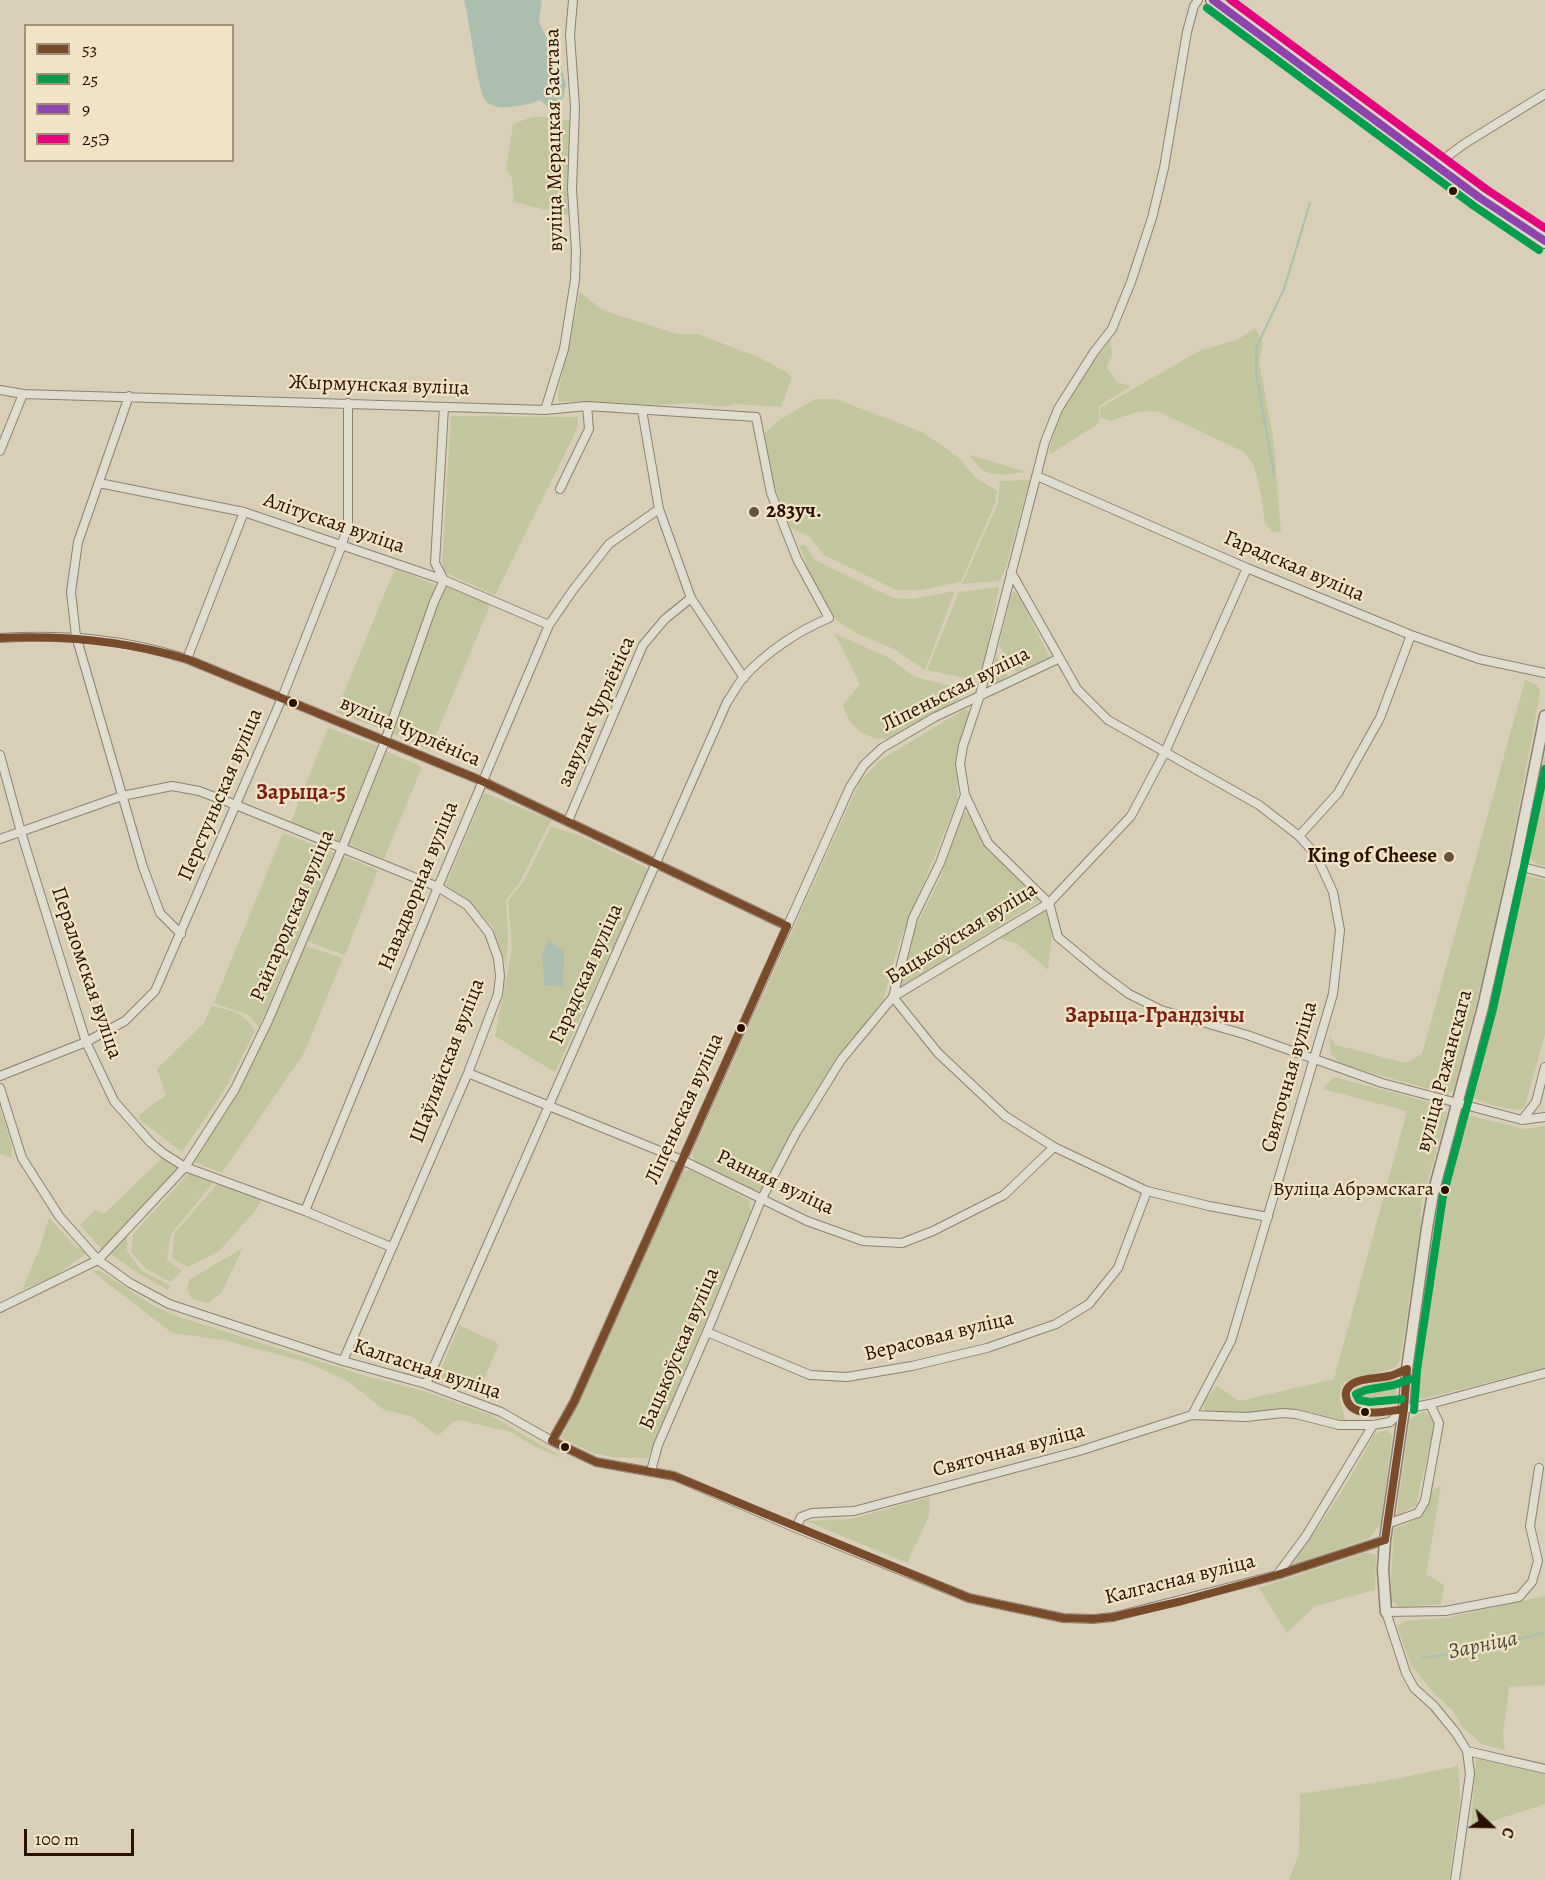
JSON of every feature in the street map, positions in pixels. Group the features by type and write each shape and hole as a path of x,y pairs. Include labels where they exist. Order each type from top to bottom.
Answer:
{"main road":[{"path":"1213,0 1480,198 1545,241"}],"street":[{"name":"вуліца Мерацкая Застава","path":"545,410 564,349 575,280 576,251 572,189 575,107 570,35 573,0"},
{"path":"1198,0 1194,6 1187,32 1164,168 1152,218 1131,282 1112,329 1094,352 1058,410 1045,442 981,695 963,746 960,764 965,795 988,843 1048,903 1058,937 1129,994 1161,1010 1247,1035 1382,1083 1522,1120 1545,1117"},
{"path":"1436,165 1464,144 1545,94"},
{"name":"Жырмунская вуліца","path":"0,390 22,394 545,410 587,406 756,417 771,493 796,558 829,618"},
{"path":"0,451 22,394"},
{"path":"129,396 78,542 71,592 76,636 143,867 160,913 181,934"},
{"name":"Перстуньская вуліца","path":"0,1076 86,1042 125,1021 155,991 282,698 342,546 348,523 348,403"},
{"path":"560,489 589,429 587,406"},
{"path":"444,407 435,563 444,580"},
{"path":"642,410 659,509 691,598 744,678"},
{"name":"Гарадская вуліца","path":"1037,476 1247,568 1411,635 1479,658 1545,673"},
{"name":"Алітуская вуліца","path":"99,483 244,512 444,580 549,625"},
{"name":"Навадворная вуліца","path":"305,1211 482,781 549,625 609,544 659,509"},
{"path":"187,659 244,512"},
{"name":"Бацькоўская вуліца","path":"651,1471 658,1445 761,1200 796,1133 841,1059 893,997 1048,903 1131,816 1164,752 1247,568"},
{"name":"Святочная вуліца","path":"796,1528 801,1517 812,1513 854,1511 1079,1451 1192,1415 1231,1341 1333,994 1340,930 1333,892 1317,855 1299,836 1259,805 1108,720 1077,689 1058,659 1011,572"},
{"name":"Райгародская вуліца","path":"98,1260 185,1167 239,1079 268,1021 342,849 385,741 434,602 444,580"},
{"name":"завулак Чурлёніса","path":"568,820 643,645 665,619 691,598"},
{"name":"Гарадская вуліца","path":"426,1384 727,702 744,678 801,630 829,618"},
{"path":"1299,836 1338,793 1380,718 1411,635"},
{"name":"вуліца Чурлёніса","path":"0,638 76,636 142,646 187,659 482,781 788,926"},
{"name":"Ліпеньская вуліца","path":"552,1441 574,1402 850,787 864,765 882,748 935,717 1058,659"},
{"name":"вуліца Ражанскага","path":"1455,1880 1470,1774 1467,1751 1441,1715 1414,1688 1406,1673 1386,1612 1383,1570 1385,1540 1426,1228 1483,1007 1545,716"},
{"name":"Пераломская вуліца","path":"0,755 21,832 86,1042 114,1101 150,1142 185,1167 305,1211 391,1247"},
{"name":"Шаўляйская вуліца","path":"0,839 122,796 172,786 199,791 236,805 438,887 467,905 479,917 489,933 498,958 500,976 498,994 468,1073 343,1361"},
{"path":"965,795 940,863 913,918 893,997 938,1053 1005,1116 1054,1148 1147,1191 1268,1217"},
{"path":"1515,865 1545,873"},
{"path":"1522,1120 1536,1102 1545,1067"},
{"name":"Ранняя вуліца","path":"468,1073 682,1160 807,1221 863,1241 902,1243 933,1231 1004,1195 1054,1148"},
{"name":"Калгасная вуліца","path":"0,1088 22,1158 59,1216 98,1260 130,1283 169,1304 343,1361 426,1384 501,1412 552,1441 596,1462 674,1476 969,1598 1063,1618 1113,1617 1277,1575 1385,1540"},
{"name":"Верасовая вуліца","path":"707,1332 810,1375 847,1377 912,1366 987,1348 1056,1324 1089,1304 1118,1268 1147,1191"},
{"path":"0,1308 98,1260"},
{"path":"1192,1415 1246,1417 1283,1413 1339,1425 1373,1425 1390,1422 1404,1409 1545,1373"},
{"path":"1387,1524 1418,1513 1425,1501 1439,1423 1430,1404"},
{"path":"1277,1575 1306,1536 1373,1425"},
{"path":"1386,1612 1445,1611 1519,1597 1532,1582 1538,1561 1530,1526 1539,1468"},
{"path":"1467,1751 1545,1769"}],"green space":[{"path":"532,117 570,121 571,212 567,215 514,202 512,178 506,170 513,124"},
{"path":"580,292 602,310 677,334 698,334 760,358 788,373 792,378 781,407 558,401"},
{"path":"1255,328 1263,343 1259,361 1273,437 1281,532 1272,532 1265,523 1254,465 1244,452 1157,411 1137,412 1109,421 1100,417 1100,408 1201,350 1237,340"},
{"path":"1110,340 1112,355 1107,367 1117,382 1131,386 1099,406 1099,423 1049,455 1057,423 1064,409 1081,380"},
{"path":"816,399 836,399 922,432 958,457 975,477 997,491 995,503 961,582 921,590 896,590 824,555 810,537 790,527 776,490 763,435 780,419"},
{"path":"451,416 578,417 576,431 495,595 444,572 442,563"},
{"path":"970,455 1027,472 994,474 982,469"},
{"path":"1030,480 1005,570 999,581 962,584 998,503 1000,481"},
{"path":"799,545 806,546 815,560 893,598 912,599 955,591 925,670 894,649 856,633 836,620 813,581"},
{"path":"395,568 437,586 384,730 336,712"},
{"path":"446,586 491,603 430,750 392,733 436,607"},
{"path":"999,587 983,671 974,680 927,670 959,592"},
{"path":"1012,591 1019,595 1050,658 1017,672 999,645"},
{"path":"835,634 886,656 915,677 963,689 958,700 891,738 875,738 861,732 850,720 843,705 860,684"},
{"path":"996,656 1008,676 991,686 989,681"},
{"path":"1525,680 1537,685 1540,691 1502,891 1454,1089 1448,1094 1342,1065 1331,1054 1329,1035 1336,1045 1405,1063 1422,1054"},
{"path":"965,709 971,712 957,765 958,799 899,943 883,1000 835,1061 811,1098 761,1191 757,1193 695,1162 692,1153 859,783 879,761"},
{"path":"328,728 378,746 339,842 291,822"},
{"path":"386,751 422,767 384,859 348,844"},
{"path":"1545,756 1545,866 1533,861 1525,852"},
{"path":"484,793 551,820 520,882 506,900 508,935 506,966 493,927 471,903 446,885"},
{"path":"967,812 988,850 1042,899 901,988 901,979 916,926 940,879 962,814"},
{"path":"551,827 581,836 650,869 555,1072 495,1036 512,948 508,901 524,881"},
{"path":"283,833 335,853 259,1027 249,1015 214,1003"},
{"path":"343,856 378,870 345,955 306,941"},
{"path":"1528,876 1545,880 1545,1034 1525,1106 1521,1110 1485,1103 1473,1098 1471,1088 1483,1063 1483,1046 1521,881"},
{"path":"1047,909 1052,934 1048,970 1018,944 999,938"},
{"path":"305,946 343,958 304,1053 222,1173 194,1162 241,1086"},
{"path":"212,1006 237,1013 255,1031 227,1086 182,1152 140,1120 139,1115 166,1095 157,1069 204,1023"},
{"path":"1334,1077 1440,1105 1447,1113 1421,1205 1420,1230 1400,1360 1395,1368 1345,1382 1340,1392 1340,1401 1345,1420 1294,1409 1241,1414 1205,1411 1203,1403 1217,1386 1239,1401 1334,1379 1407,1111 1323,1089"},
{"path":"0,1108 12,1146 11,1157 0,1154"},
{"path":"1471,1116 1525,1129 1545,1126 1545,1368 1422,1399 1415,1395 1414,1389 1439,1214 1465,1119"},
{"path":"162,1158 180,1166 102,1249 80,1225 95,1210 104,1214"},
{"path":"690,1170 749,1200 751,1213 648,1458 613,1457 593,1453 561,1438 683,1171"},
{"path":"189,1173 213,1183 171,1234 167,1260 182,1271 171,1282 146,1269 131,1252 133,1234"},
{"path":"218,1183 261,1200 257,1209 219,1251 188,1267 172,1258 174,1234"},
{"path":"49,1218 76,1247 87,1253 55,1276 22,1290 40,1247"},
{"path":"127,1235 127,1251 142,1271 171,1286 168,1290 133,1270 108,1252"},
{"path":"243,1248 221,1293 208,1303 192,1299 187,1289 190,1279"},
{"path":"99,1270 152,1305 179,1317 369,1377 427,1392 490,1415 565,1459 535,1447 511,1432 460,1420 453,1422 438,1436 411,1416 384,1410 349,1382 309,1363 224,1340 172,1333 92,1271"},
{"path":"459,1325 499,1344 478,1392 438,1377"},
{"path":"1397,1379 1396,1396 1385,1402 1365,1404 1355,1399 1352,1393 1356,1387"},
{"path":"1424,1411 1435,1422 1416,1506 1398,1515 1410,1419"},
{"path":"1388,1430 1392,1436 1381,1523 1368,1539 1288,1566 1335,1502 1374,1434"},
{"path":"1441,1486 1426,1574 1444,1585 1441,1604 1398,1607 1390,1598 1394,1529 1419,1517 1426,1508 1431,1491"},
{"path":"930,1497 929,1516 907,1563 807,1521 851,1519"},
{"path":"1364,1553 1376,1555 1375,1590 1315,1606 1287,1633 1259,1588"},
{"path":"1545,1596 1545,1685 1509,1687 1503,1735 1505,1750 1482,1744 1463,1728 1453,1711 1433,1692 1411,1665 1397,1626 1405,1621 1445,1618"},
{"path":"1476,1759 1529,1768 1545,1775 1545,1804 1471,1828"},
{"path":"1458,1766 1460,1799 1449,1880 1289,1880 1299,1854 1300,1794 1385,1781"}],"shaded area":[{"path":"464,0 542,0 539,22 561,67 566,85 563,98 551,110 540,100 520,106 504,107 491,105 486,101 480,83"},
{"path":"548,940 564,952 563,987 544,985 542,954"}],"waterway":[{"path":"1274,474 1256,373 1256,348 1284,289 1310,203"},
{"name":"Зарніца","path":"1422,1658 1488,1648 1545,1632"}],"transit line":[{"name":"9","path":"1213,0 1480,198 1545,241"},
{"name":"25Э","path":"1231,0 1486,189 1545,228"},
{"name":"25","path":"1207,8 1474,206 1539,250"},
{"name":"53","path":"0,638 48,637 94,641 141,648 187,659 482,781 787,926"},
{"name":"25","path":"1414,1410 1417,1370 1443,1196 1493,1009 1545,769"},
{"name":"53","path":"552,1441 574,1402 787,926"},
{"name":"53","path":"1404,1409 1361,1412 1349,1404 1346,1391 1356,1382 1391,1375 1407,1369"},
{"name":"53","path":"1385,1540 1404,1409 1407,1369"},
{"name":"25","path":"1402,1399 1370,1402 1359,1400 1356,1394 1411,1379"},
{"name":"53","path":"552,1441 596,1462 674,1476 969,1598 1063,1618 1113,1617 1182,1601 1277,1575 1385,1540"}],"place":[{"name":"283уч.","path":"754,512"},
{"name":"King of Cheese","path":"1449,857"},
{"name":"Вуліца Абрэмскага","path":"1445,1190"}],"district":[{"name":"Зарыца-5","path":"301,794"},
{"name":"Зарыца-Грандзічы","path":"1155,1017"}]}
